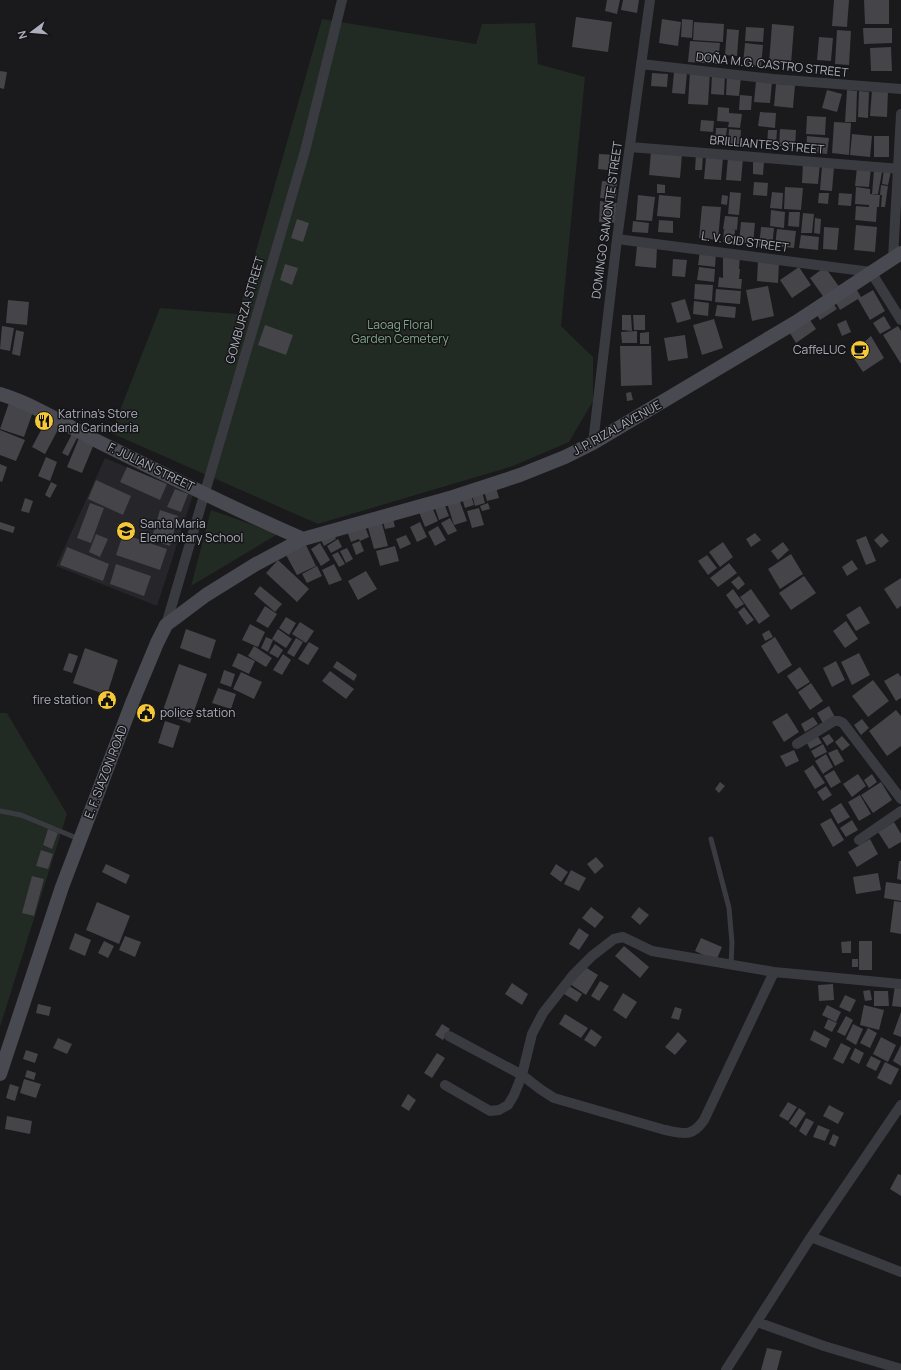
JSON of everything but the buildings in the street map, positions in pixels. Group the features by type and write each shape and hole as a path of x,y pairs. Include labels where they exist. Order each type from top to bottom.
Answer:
{"main road":[{"name":"J. P. RIZAL AVENUE","path":"303,539 453,496 520,475 565,457 593,443 796,322 897,256"},
{"name":"F. JULIAN STREET","path":"0,394 19,400 41,410 99,442 249,516 303,539"},
{"name":"E. F. SIAZON ROAD","path":"0,1074 62,887 138,690 166,625 206,596 256,564 303,539"}],"street":[{"name":"GOMBURZA STREET","path":"166,625 305,150 342,0"},
{"name":"DOMINGO SAMONTE STREET","path":"593,443 617,239 650,0"},
{"name":"DOÑA M.G. CASTRO STREET","path":"641,64 773,79 901,89"},
{"path":"897,256 901,114"},
{"name":"BRILLIANTES STREET","path":"630,147 900,168"},
{"name":"L. V. CID STREET","path":"617,239 871,272"},
{"path":"871,272 901,320"},
{"path":"797,744 834,721 843,723 901,800"},
{"path":"859,840 901,811"},
{"path":"445,1085 490,1111 499,1110 508,1105 514,1095 522,1075 532,1034 544,1013 573,975 592,956 614,939 623,937 652,951 731,965 804,976 901,984"},
{"path":"449,1036 522,1075 554,1098 665,1130 680,1133 692,1132 698,1129 704,1120 774,972"},
{"path":"726,1370 811,1237 901,1104"},
{"path":"811,1237 901,1272"},
{"path":"757,1322 824,1346 901,1369"}],"lane":[{"path":"0,811 21,815 80,840"},
{"path":"711,839 730,908 732,943 731,965"}],"shaded area":[{"name":"Santa Maria Elementary School","path":"105,458 193,495 157,606 56,566"}],"green space":[{"name":"Laoag Floral Garden Cemetery","path":"322,19 476,44 482,24 535,23 538,64 585,77 561,326 593,357 593,401 569,442 513,466 318,524 111,433 160,308 238,314"},
{"path":"211,510 278,534 191,586"},
{"path":"0,713 7,713 67,814 0,1027"}],"place":[{"name":"CaffeLUC","path":"860,350"},
{"name":"Katrina's Store and Carinderia","path":"44,421"},
{"name":"Santa Maria Elementary School","path":"126,531"},
{"name":"fire station","path":"107,700"},
{"name":"police station","path":"146,713"}]}
